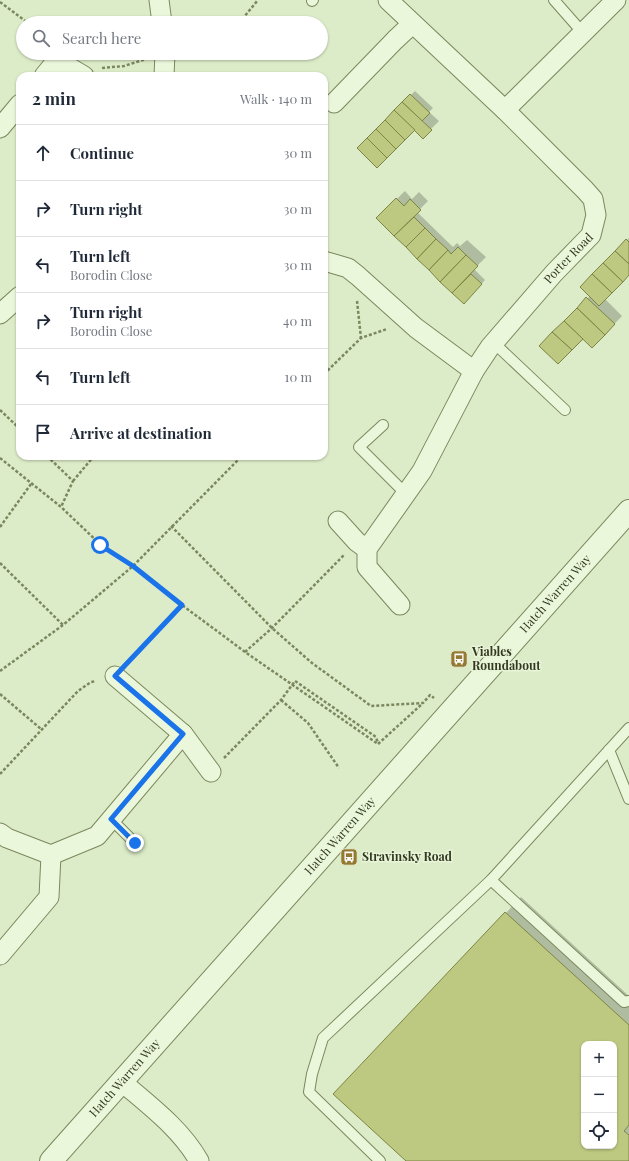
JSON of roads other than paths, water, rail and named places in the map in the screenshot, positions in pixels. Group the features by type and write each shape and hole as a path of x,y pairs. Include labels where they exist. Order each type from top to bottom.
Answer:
{"street":[{"path":"159,0 161,16"},
{"name":"Porter Road","path":"362,546 406,494 422,471 474,371 494,343 554,273 591,235 596,216 593,199 505,110 388,0"},
{"path":"505,110 616,0"},
{"path":"334,103 412,24"},
{"path":"46,72 52,60"},
{"path":"59,60 78,72"},
{"path":"164,72 165,60"},
{"path":"0,128 16,109"},
{"path":"328,262 348,268 416,328 474,371"},
{"path":"0,314 16,300"},
{"name":"Hatch Warren Way","path":"51,1161 629,511"},
{"path":"338,521 362,546 367,567 400,604"},
{"path":"115,676 183,734 211,772"},
{"path":"0,833 7,838 51,855 97,836 183,734"},
{"path":"0,955 49,897 51,855"},
{"path":"122,1082 159,1114 191,1146 199,1161"}],"lane":[{"path":"554,0 583,33"},
{"path":"494,343 565,410"},
{"path":"382,425 359,447 406,494"},
{"path":"380,1161 309,1092 312,1074 323,1038 491,880 629,728"},
{"path":"609,750 629,799"},
{"path":"111,819 135,843"},
{"path":"491,880 624,1002 629,1001"}],"place":[{"name":"Viables Roundabout","path":"459,659"},
{"name":"Stravinsky Road","path":"349,857"}]}
